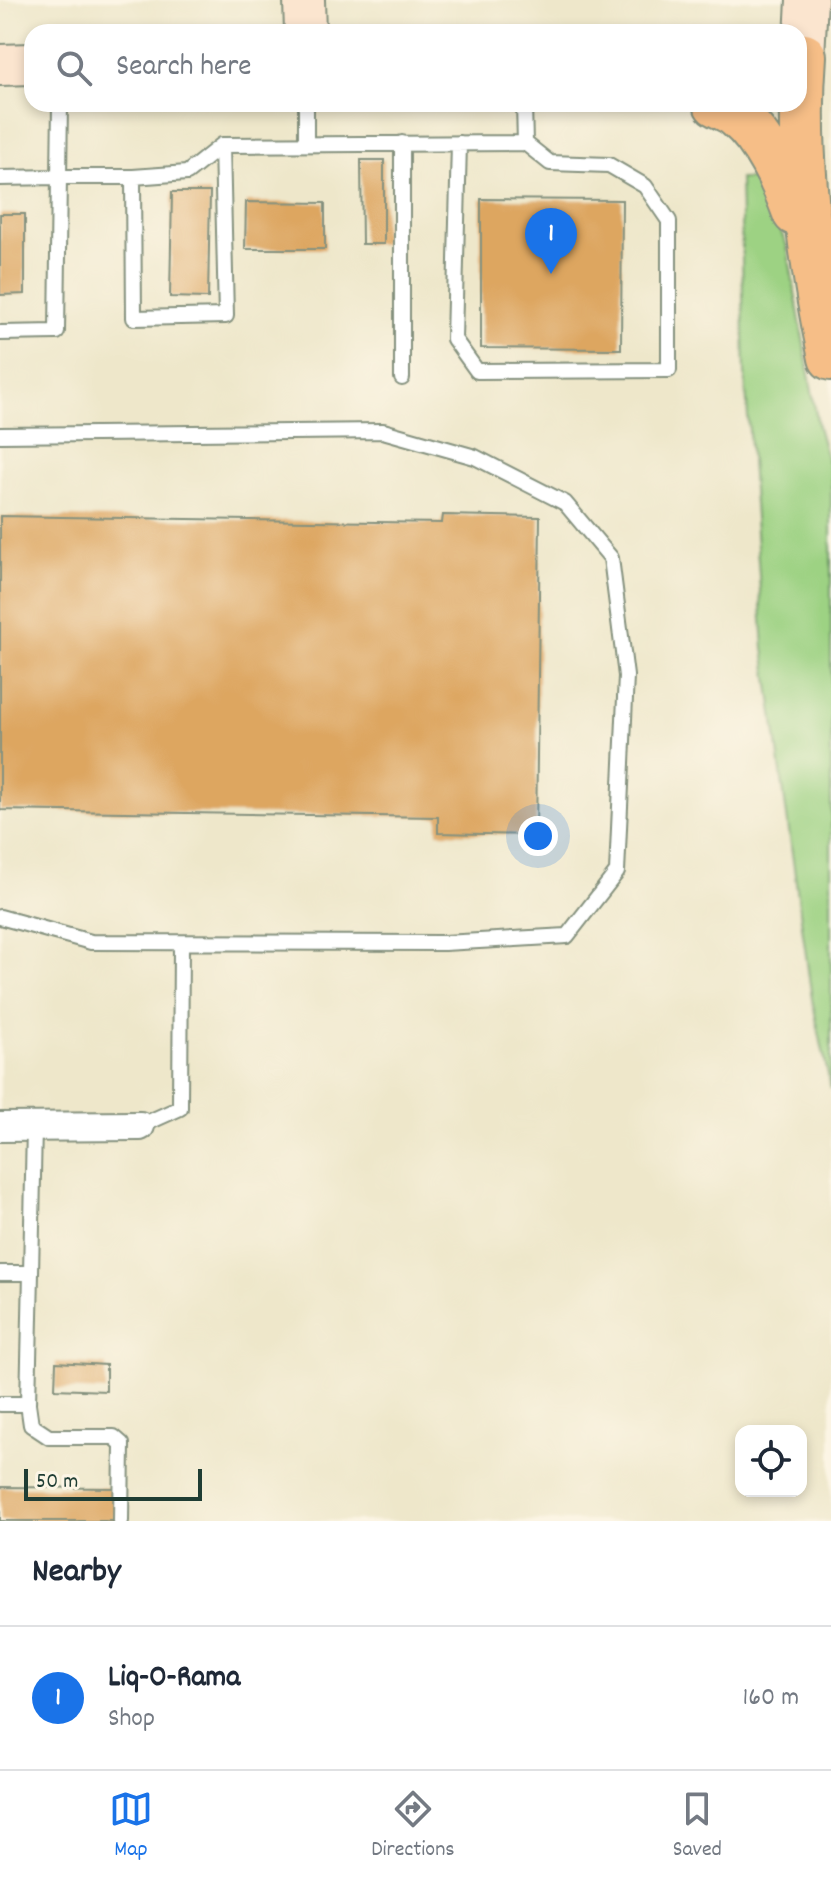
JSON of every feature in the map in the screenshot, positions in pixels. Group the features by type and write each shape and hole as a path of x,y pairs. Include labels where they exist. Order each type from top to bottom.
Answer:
{"highway":[{"path":"807,102 811,56"},
{"path":"730,112 739,117 782,177 811,248"},
{"path":"806,112 802,159 811,248 831,358"},
{"path":"811,248 814,229 811,171 815,139 831,121"}],"main road":[{"path":"304,0 305,24"},
{"path":"807,0 811,56"},
{"path":"0,65 24,64"}],"street":[{"path":"0,1127 140,1126"}],"lane":[{"path":"0,333 57,332 60,112"},
{"path":"306,112 306,144"},
{"path":"524,112 525,143"},
{"path":"0,178 133,177 187,173 222,145 402,143 459,143 525,143 550,163 609,165 645,186 669,221 669,370 477,371 454,339 459,143"},
{"path":"402,143 402,378"},
{"path":"133,177 134,318 226,316 222,145"},
{"path":"0,435 383,431 475,457 565,503 611,558 626,676 617,872 567,936 444,943 91,942 0,917"},
{"path":"140,1126 180,1108 181,943"},
{"path":"34,1127 28,1404 31,1425 49,1437 114,1437 122,1444 121,1521"},
{"path":"0,1273 31,1273"},
{"path":"0,1404 28,1404"}],"green space":[{"path":"740,179 758,179 787,246 818,426 831,474 831,1089 812,999 764,648 745,374"}],"building":[{"path":"361,160 384,160 384,244 362,244"},
{"path":"172,192 210,192 208,298 170,297"},
{"path":"481,199 622,200 621,349 481,348"},
{"path":"246,202 325,203 325,249 245,249"},
{"path":"0,214 25,214 25,294 0,295"},
{"path":"443,515 540,517 536,835 438,833 438,817 0,810 0,516 442,523"},
{"path":"56,1362 106,1365 106,1391 55,1389"},
{"path":"0,1487 116,1488 116,1521 0,1521"}],"place":[{"name":"Liq-O-Rama","path":"551,274"}]}
